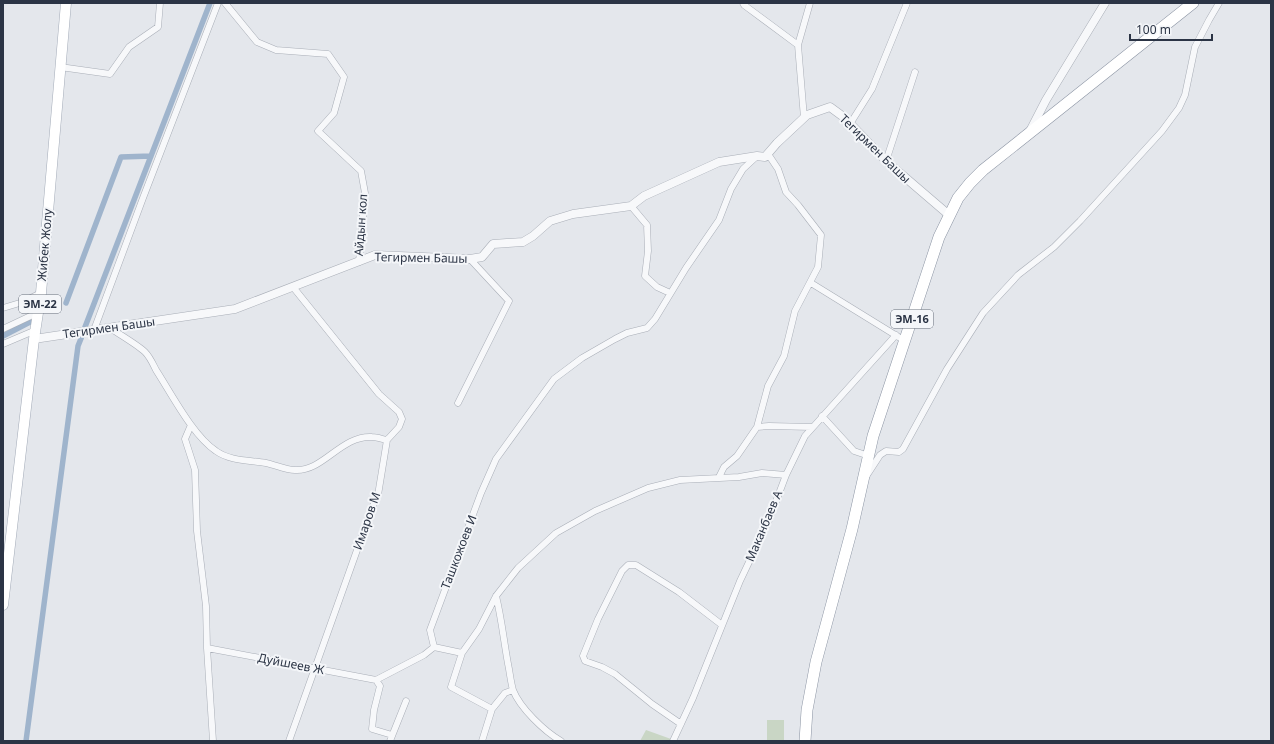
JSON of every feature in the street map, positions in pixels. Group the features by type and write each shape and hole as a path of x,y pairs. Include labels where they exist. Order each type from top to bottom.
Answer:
{"highway":[{"name":"ЭМ-16","path":"805,741 807,710 816,662 852,529 873,436 900,338 949,215 958,198 974,178 983,170 1194,3"}],"main road":[{"name":"Жибек Жолу","path":"3,605 41,293 66,3"}],"street":[{"path":"60,67 110,74 129,47 158,27 160,3"},
{"path":"94,330 218,3"},
{"name":"Айдын кол","path":"225,3 257,42 276,50 328,54 344,77 334,113 318,131 362,171 365,193 359,262"},
{"path":"743,3 798,44"},
{"path":"804,118 798,44 810,3"},
{"path":"850,124 872,89 907,3"},
{"path":"1028,134 1046,100 1105,3"},
{"path":"862,484 880,455 886,451 899,452 903,449 947,369 983,312 1018,275 1054,247 1080,221 1162,131 1179,108 1185,95 1195,47 1219,3"},
{"path":"886,161 915,72"},
{"name":"Тегирмен Башы","path":"35,334 94,330 235,309 375,255 470,259 482,257 493,244 523,242 533,236 550,221 573,214 631,206 644,196 719,162 761,156 777,144 807,115 830,107 845,118 886,161 949,215"},
{"path":"719,478 724,467 737,456 757,427 768,386 784,356 795,311 811,283 818,267 821,235 798,204 786,192 778,169 770,157 761,156"},
{"name":"Ташкожоев И","path":"434,647 430,630 481,493 496,459 554,379 582,358 627,333 647,328 655,319 686,268 719,220 731,189 743,169 761,156"},
{"path":"631,206 647,225 648,251 645,276 656,287 670,293"},
{"path":"458,403 509,301 470,259"},
{"path":"811,283 900,338"},
{"path":"110,328 145,352 191,425 216,451 232,458 267,463 284,469 296,471 320,462 337,449 362,438 372,437 387,440 399,427 402,419 399,412 379,394 293,287"},
{"path":"3,308 23,302 41,293"},
{"path":"3,329 39,312"},
{"path":"3,344 35,334"},
{"name":"Маканбаев А","path":"673,741 693,698 740,581 769,520 786,475 805,436 822,416 900,338"},
{"path":"822,416 854,451 869,456"},
{"path":"191,425 185,439 194,470 197,531 206,606 213,741"},
{"path":"757,427 812,427"},
{"name":"Имаров М","path":"289,741 372,508 378,495 387,440"},
{"path":"492,709 451,687 462,653 479,629 496,596 518,568 556,533 595,511 648,488 680,480 739,477 762,473 786,475"},
{"path":"681,724 643,697 615,674 602,667 585,661 583,656 598,619 622,571 628,565 636,565 679,592 722,624"},
{"path":"496,596 501,614 513,690 524,707 550,734 561,741"},
{"path":"406,701 391,738 372,729 374,710 380,686 376,680 434,647 462,653"},
{"name":"Дуйшеев Ж","path":"207,648 376,680"},
{"path":"482,741 492,709 505,693 513,690"}],"green space":[{"path":"767,720 784,720 784,741 767,741"},
{"path":"646,730 671,739 670,741 640,741"}],"waterway":[{"path":"85,327 210,3"},
{"path":"66,303 121,157 151,156"},
{"path":"3,336 30,322"},
{"path":"26,741 78,346 82,336"}]}
